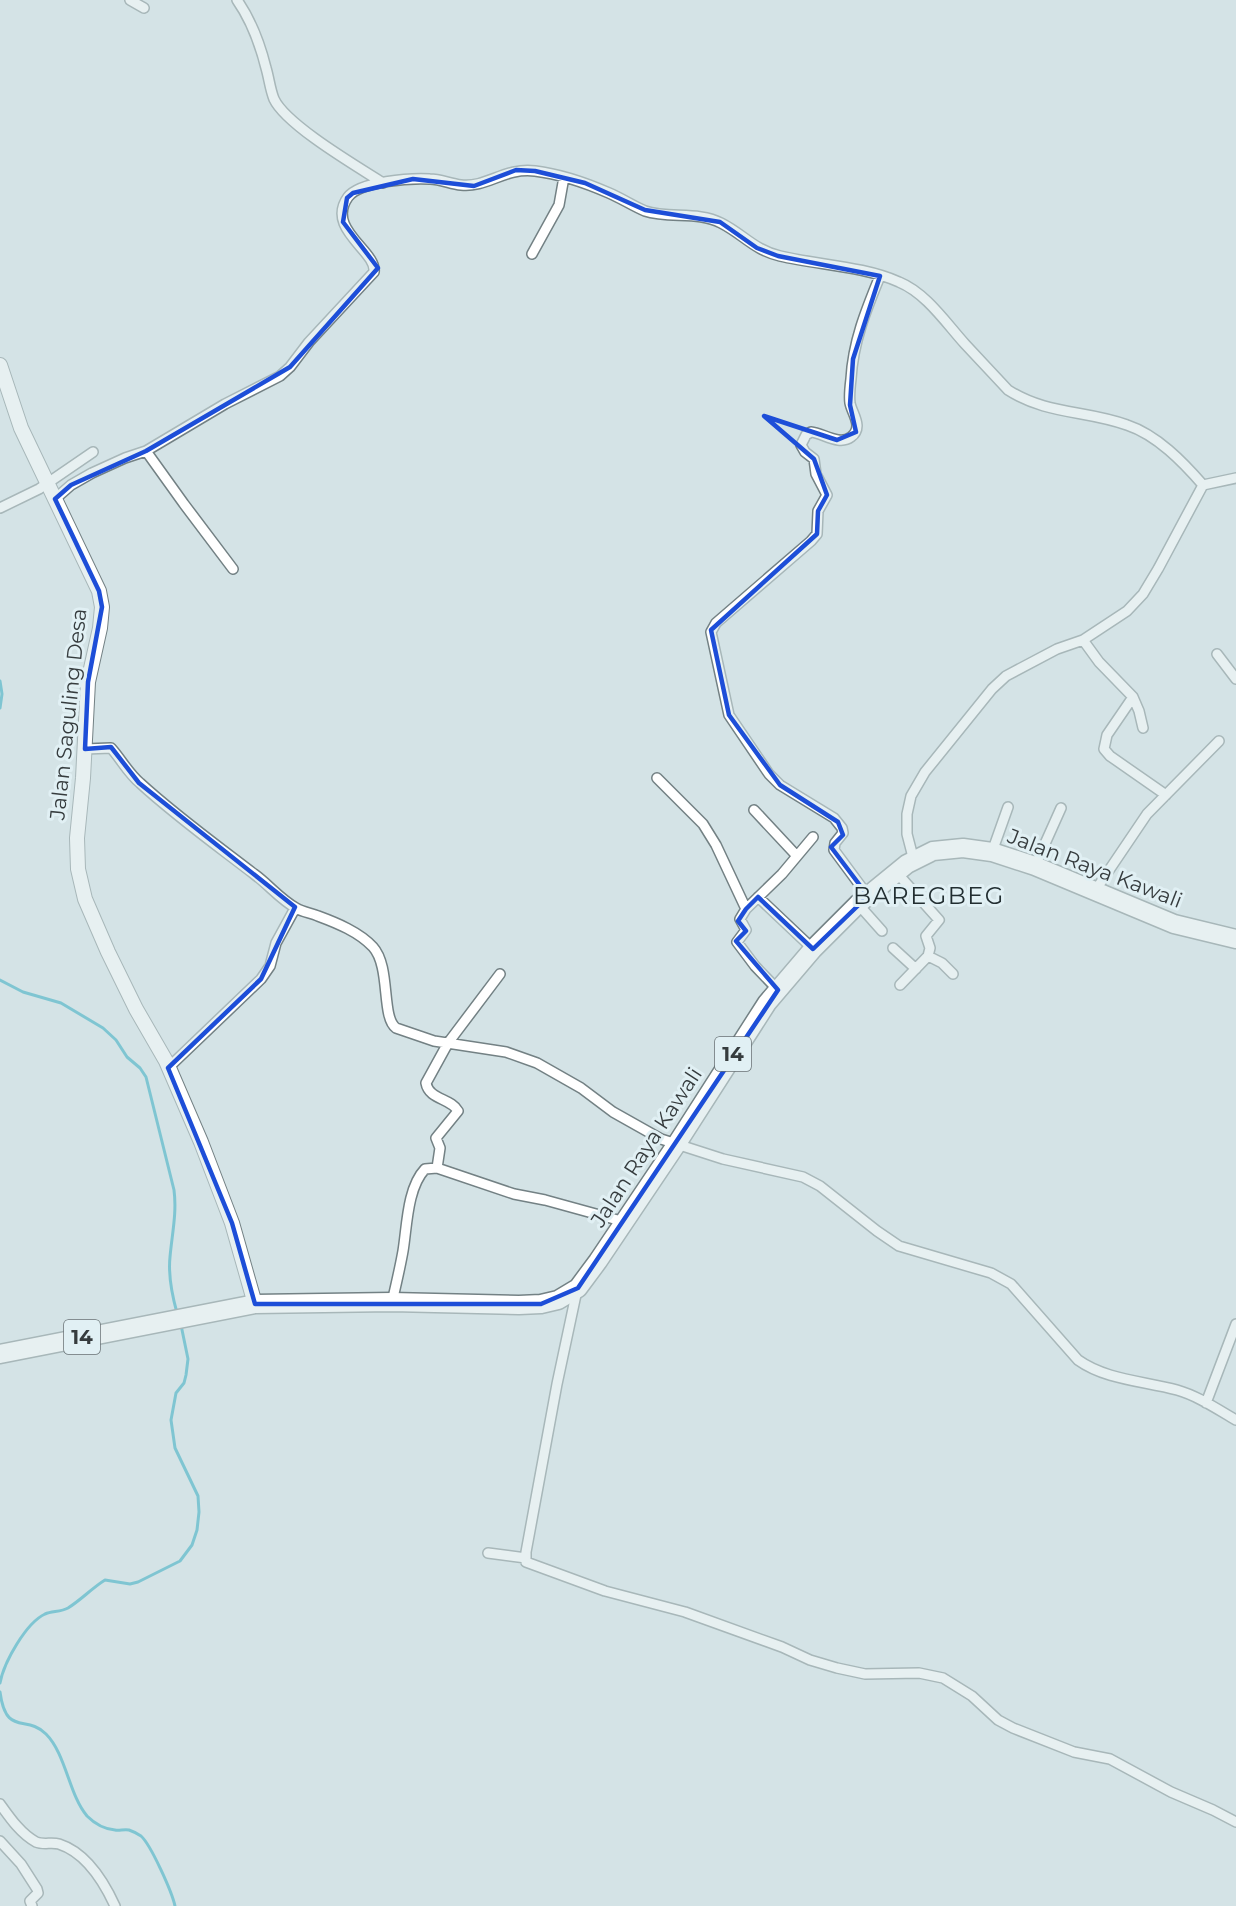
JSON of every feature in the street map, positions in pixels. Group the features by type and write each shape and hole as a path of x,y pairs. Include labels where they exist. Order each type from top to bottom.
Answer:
{"highway":[{"name":"Jalan Raya Kawali","path":"255,1304 392,1302 541,1304 558,1300 578,1288 676,1145 766,1003 813,949 863,900 914,861 933,851 963,848 992,852 1035,866 1174,924 1236,939"},
{"name":"14","path":"0,1354 255,1304"}],"street":[{"path":"130,0 144,8"},
{"path":"237,0 247,16 262,53 275,100 291,118 335,153 383,183"},
{"path":"54,499 71,485 92,473 147,451 225,404 280,376 290,368 309,342 374,272 373,262 347,231 344,222 343,210 347,198 352,193 362,187 413,179 432,179 474,186 516,170 535,171 585,183 659,214 706,218 720,222 757,248 778,256 900,282 920,296 1015,395 1038,406 1129,425 1154,439 1203,485"},
{"path":"532,254 559,205 564,177"},
{"path":"880,276 860,327 853,359 850,405 857,422 856,432 843,440 810,432 801,445 805,452 814,459 816,474 826,493 826,498 818,511 817,534 716,623 711,632 729,715 768,774 780,785 838,822 843,832 835,843 834,850 882,932"},
{"name":"Jalan Saguling Desa","path":"0,365 21,428 99,591 102,607 100,628 88,682 77,838 78,869 85,899 131,999 168,1068 201,1142 232,1223 255,1304"},
{"path":"147,451 233,569"},
{"path":"0,508 48,483 93,452"},
{"path":"914,861 907,834 907,814 911,796 924,772 992,689 1006,676 1057,649 1083,640 1127,611 1143,594 1203,485 1236,478"},
{"path":"1083,640 1099,662 1133,698 1143,728"},
{"path":"1217,654 1236,679"},
{"path":"1133,698 1107,735 1104,749 1110,756 1166,795"},
{"path":"1095,891 1137,827 1219,741"},
{"path":"85,749 107,747 112,749 139,783 207,840 255,874 297,909 339,924 364,939 374,949 382,967 389,1016 393,1025 434,1041 467,1044 506,1052 537,1063 581,1088 613,1112 648,1133 676,1145 723,1159 803,1177 820,1185 877,1232 899,1246 991,1273 1011,1284 1078,1360 1091,1369 1180,1391 1206,1402 1236,1420"},
{"path":"657,778 703,824 716,845 746,909"},
{"path":"992,852 1008,807"},
{"path":"1035,866 1061,808"},
{"path":"754,810 796,855"},
{"path":"777,990 737,942 746,931 740,922 746,909 782,874 813,837"},
{"path":"897,873 939,920 926,936 930,948 928,956 900,986"},
{"path":"758,897 813,949"},
{"path":"168,1068 261,979 270,966 276,943 293,912 297,909"},
{"path":"893,948 916,969"},
{"path":"928,956 942,963 953,974"},
{"path":"437,1168 440,1148 436,1138 458,1111 455,1106 431,1093 426,1083 447,1043 500,974"},
{"path":"392,1302 410,1206 415,1187 425,1169 437,1168 514,1194 625,1222"},
{"path":"578,1288 557,1384 526,1562 605,1591 685,1612 782,1647 810,1660 837,1668 865,1674 919,1673 943,1678 972,1696 998,1720 1013,1728 1074,1752 1110,1759 1171,1792 1236,1822"},
{"path":"1206,1402 1236,1324"},
{"path":"488,1553 526,1558"},
{"path":"0,1804 17,1827 37,1843 59,1844 91,1867 104,1883 115,1906"},
{"path":"0,1841 21,1864 37,1889 38,1893 30,1902 32,1906"}],"highlighted area":[{"path":"516,170 535,171 585,183 645,210 720,222 757,248 778,256 880,276 853,359 850,405 856,432 837,440 764,416 814,459 827,495 818,511 817,534 711,630 729,715 780,785 838,822 843,835 831,847 868,896 813,949 758,897 746,909 738,921 746,931 736,941 778,990 578,1288 541,1304 255,1304 232,1223 168,1068 261,979 295,907 139,783 111,747 85,749 88,682 102,607 99,591 55,499 71,485 146,451 290,367 378,268 343,222 347,198 353,193 413,179 474,186"}],"waterway":[{"path":"0,681 2,694 0,708"},
{"path":"0,980 23,992 61,1003 103,1028 116,1040 127,1057 140,1068 146,1077 174,1190 175,1215 170,1271 177,1313"},
{"path":"0,1683 17,1644 23,1634 38,1619 45,1614 68,1608 105,1580 130,1584 138,1582 180,1561 192,1545 197,1530 198,1496 175,1448 171,1420 176,1393 184,1383 188,1359 181,1325"},
{"path":"0,1692 3,1706 12,1720 39,1728 53,1742 76,1797 87,1816 103,1827 129,1830 141,1836 161,1869 175,1906"}],"district":[{"name":"BAREGBEG","path":"929,895"}]}
